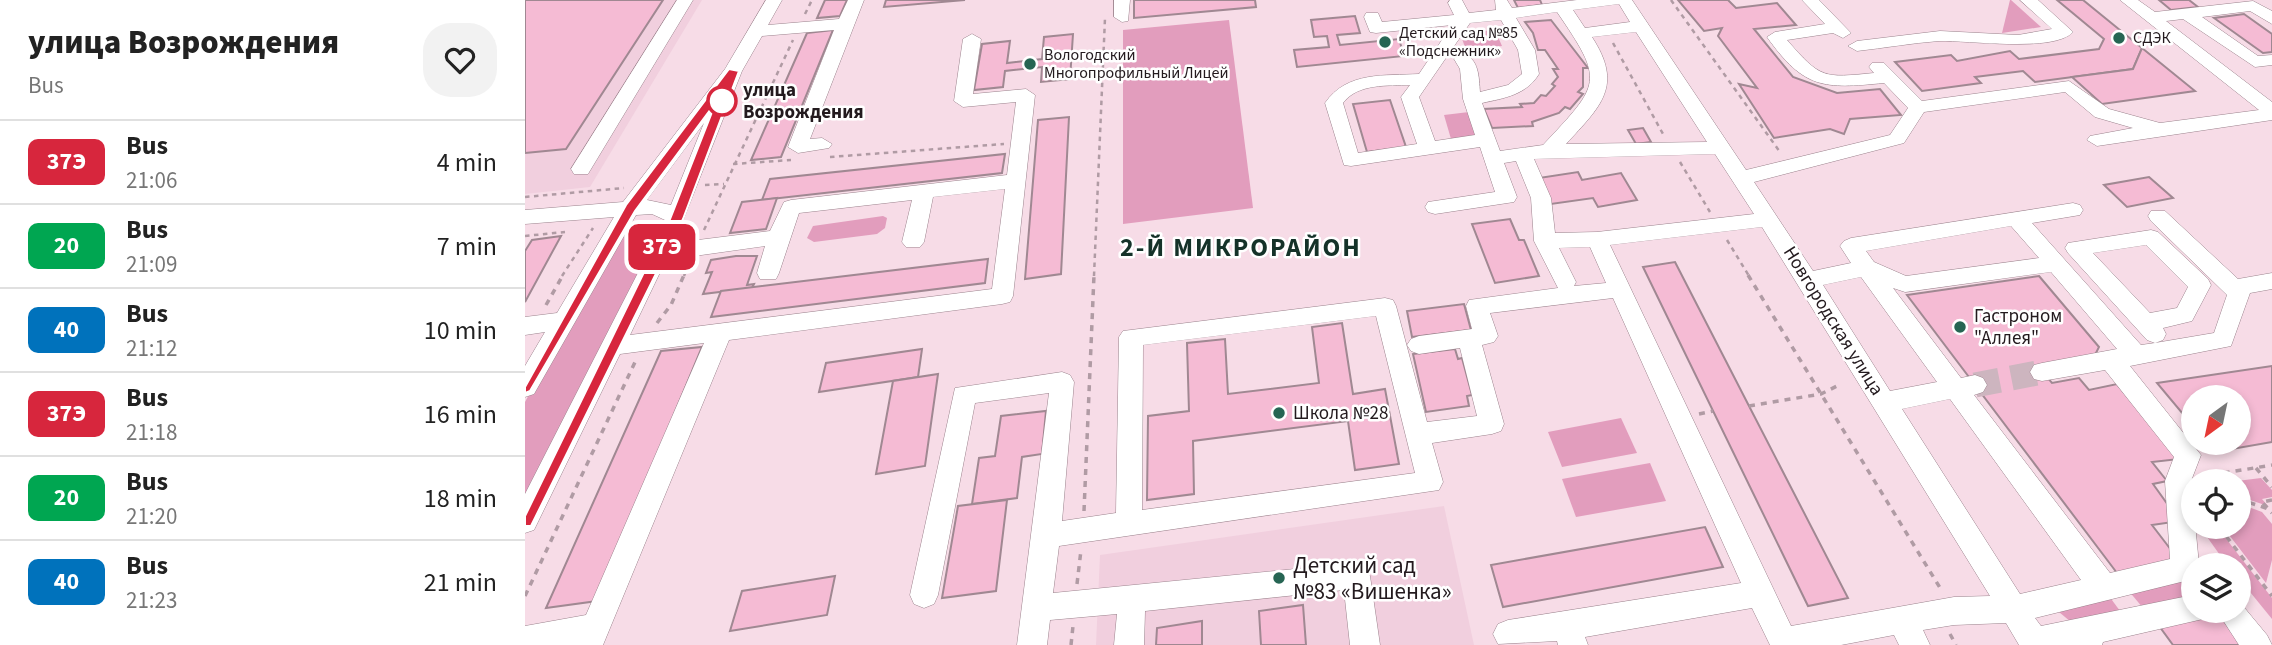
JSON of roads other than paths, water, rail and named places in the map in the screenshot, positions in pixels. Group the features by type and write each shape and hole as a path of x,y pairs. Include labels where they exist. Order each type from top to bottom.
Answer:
{"street":[{"path":"581,169 685,0"},
{"path":"525,387 630,208 733,71 774,0"},
{"path":"825,151 798,147 856,0"},
{"path":"1372,17 1376,28 1460,11 1503,7 1562,8 1616,0"},
{"name":"Новгородская улица","path":"1624,0 1808,280 2035,643"},
{"path":"1810,0 1918,107"},
{"path":"1857,46 1940,36 2018,40 2065,32 2028,0"},
{"path":"2128,0 2272,112"},
{"path":"2204,0 2218,11"},
{"path":"2150,18 2253,6 2272,19"},
{"path":"1472,99 1515,91 1529,80 1533,68 1529,53 1503,7"},
{"path":"1550,150 1595,96 1601,80 1599,65 1562,8"},
{"path":"1428,149 1410,97 1425,79 1460,11"},
{"path":"2188,15 2255,62 2272,60"},
{"path":"757,31 845,23"},
{"path":"1579,34 1642,26"},
{"path":"1837,27 1775,37 1806,73 1837,82 1887,76"},
{"path":"613,346 1002,296 1026,95 963,101 972,39"},
{"path":"1463,59 1469,69 1472,99 1507,197"},
{"path":"525,521 676,219 733,71"},
{"path":"1425,79 1353,85 1339,94 1334,103 1351,160 1428,149 1490,149 1523,153 1622,146 1720,148"},
{"path":"1742,178 1791,168 1897,139 1918,107 2069,86 2102,113 2160,129"},
{"path":"2251,95 2272,91"},
{"path":"2097,140 2272,112"},
{"path":"1523,153 1541,198 1545,241 1565,282"},
{"path":"768,273 778,237 791,207 1016,181"},
{"path":"913,242 924,192"},
{"path":"1435,207 1507,197 1541,198"},
{"path":"525,217 603,209 659,208 670,212 676,219"},
{"path":"2073,210 1851,246 1866,268 1966,387 2103,587"},
{"path":"2158,216 2239,293"},
{"path":"2016,218 2136,355"},
{"path":"1545,241 1597,239 1769,219"},
{"path":"659,253 778,237"},
{"path":"2145,323 2184,316 2200,285 2151,237 2076,248 2168,350"},
{"path":"1597,239 1759,593 1785,643 1909,633 1954,611 2014,609 2185,569 2178,481 2188,455 2111,360"},
{"path":"1808,280 1866,268 1905,284 2056,264"},
{"path":"2042,372 2223,340 2241,286 2272,281"},
{"path":"1419,345 1486,337 1477,306 1621,289"},
{"path":"1047,535 1129,524 1430,482 1385,306 1131,337 1129,524"},
{"path":"530,326 562,321"},
{"path":"525,640 592,637 721,331"},
{"path":"1418,434 1492,424 1469,338"},
{"path":"924,595 964,395 1062,383 1047,535 1032,645"},
{"path":"1884,402 1966,387"},
{"path":"1037,608 1356,576 1365,645"},
{"path":"1508,634 1570,635 1759,593"},
{"path":"1129,645 1132,597"},
{"path":"2035,643 2086,639 2181,612"},
{"path":"2240,623 2257,645"}],"tunnel":[{"path":"1975,385 2042,372"}],"place":[{"name":"СДЭК","path":"2119,38"},
{"name":"Детский сад №85 «Подснежник»","path":"1385,42"},
{"name":"Вологодский Многопрофильный Лицей","path":"1030,64"},
{"name":"улица Возрождения","path":"722,101"},
{"name":"Гастроном \"Аллея\"","path":"1960,327"},
{"name":"Школа №28","path":"1279,413"},
{"name":"Детский сад №83 «Вишенка»","path":"1279,578"}],"district":[{"name":"2-Й МИКРОРАЙОН","path":"1241,247"}]}
